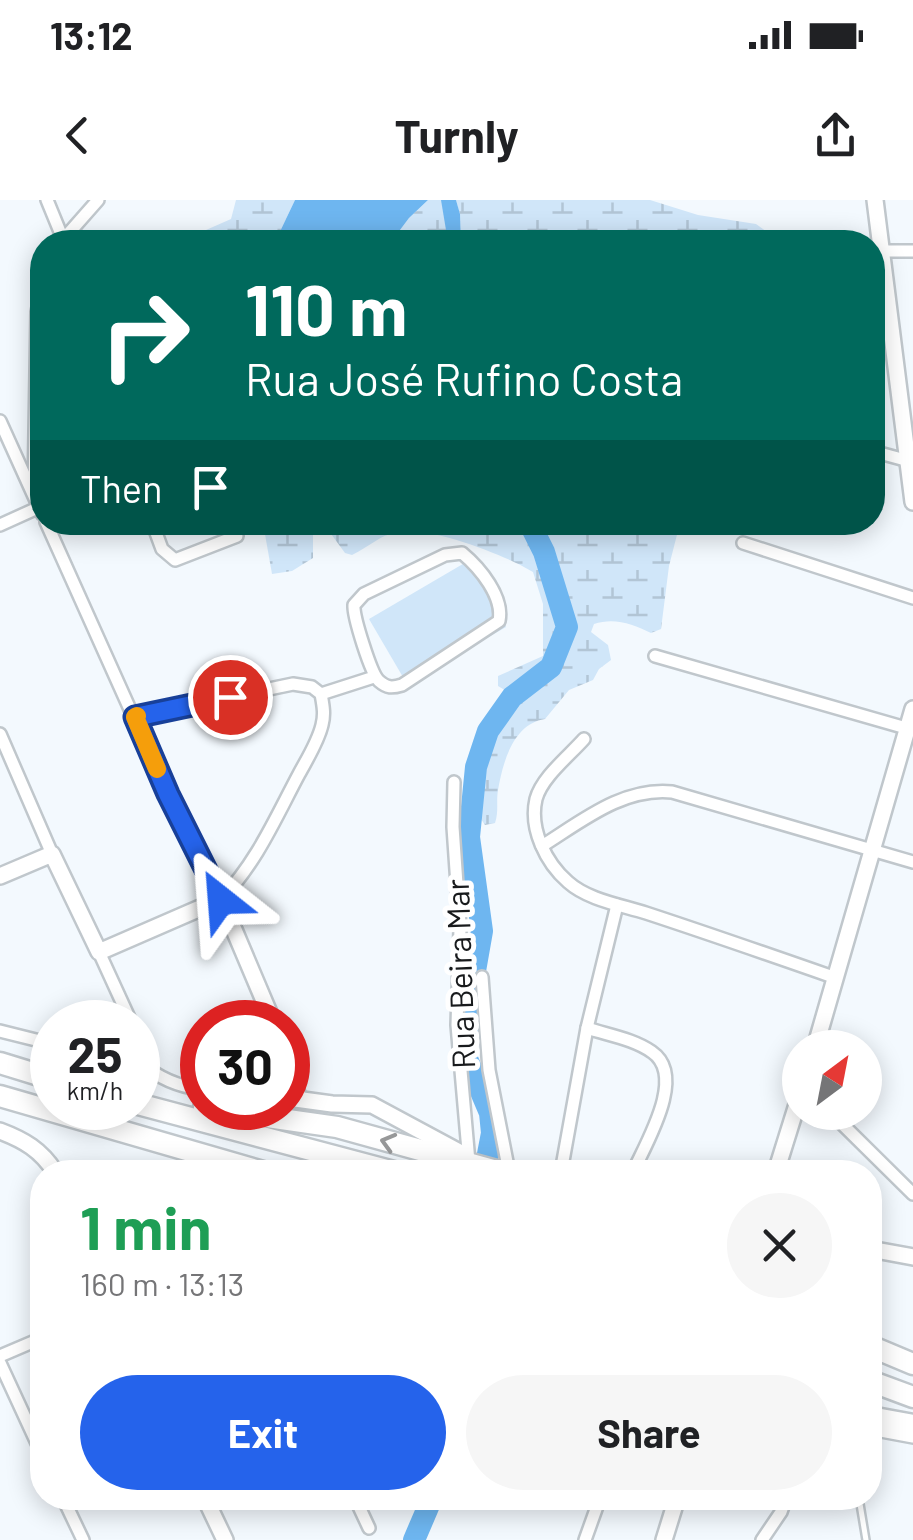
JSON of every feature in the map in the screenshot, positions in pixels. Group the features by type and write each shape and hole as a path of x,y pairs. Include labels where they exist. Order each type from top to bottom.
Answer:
{"highway":[{"path":"0,1063 30,1072"},
{"path":"0,1096 221,1160"},
{"path":"0,1106 189,1160"},
{"path":"160,1110 349,1160"},
{"path":"310,1122 458,1160"},
{"path":"882,1351 913,1364"},
{"path":"882,1385 913,1396"},
{"path":"882,1419 913,1425"}],"street":[{"path":"47,200 58,230"},
{"path":"72,230 98,200"},
{"path":"875,200 879,230"},
{"path":"885,251 913,251"},
{"path":"885,274 913,502"},
{"path":"885,325 892,327"},
{"path":"0,420 30,484"},
{"path":"885,455 909,461"},
{"path":"0,525 30,514"},
{"path":"52,535 264,1000"},
{"path":"157,535 162,549 175,560 238,536"},
{"path":"743,544 913,598"},
{"path":"458,552 466,555 494,592 501,611 500,621 402,685 388,687 374,677 354,620 353,610 359,598 445,556 458,552"},
{"path":"654,656 911,729"},
{"path":"321,694 374,677"},
{"path":"99,952 221,900 237,883 314,744 322,727 324,709 321,694 292,684 135,717"},
{"path":"820,1030 870,850 911,729 913,709"},
{"path":"0,734 121,1000"},
{"path":"584,739 543,784 537,796 536,829 542,846 569,884 617,905 836,978"},
{"name":"Rua Beira Mar","path":"454,782 460,928 458,1041 486,1160"},
{"path":"542,846 614,802 654,790 913,862"},
{"path":"0,876 52,854"},
{"path":"562,1160 586,1028 617,905"},
{"path":"482,976 489,1070 488,1160"},
{"path":"586,1028 640,1045 656,1054 666,1066 668,1078 660,1111 638,1160"},
{"path":"0,1031 30,1038"},
{"path":"310,1101 372,1105 473,1160"},
{"path":"780,1160 789,1130"},
{"path":"848,1130 879,1160"},
{"path":"0,1131 32,1147 46,1160"},
{"path":"882,1163 913,1194"},
{"path":"882,1252 913,1257"},
{"path":"30,1344 0,1359 30,1427"},
{"path":"882,1431 913,1437"},
{"path":"69,1510 83,1540"},
{"path":"211,1510 225,1540"},
{"path":"360,1510 369,1528"},
{"path":"585,1540 596,1510"},
{"path":"664,1540 673,1510"},
{"path":"762,1540 783,1510"}],"lane":[{"path":"861,1510 866,1540"}],"green space":[{"path":"236,200 295,200 281,230 206,230 231,219"},
{"path":"428,200 441,200 447,230 400,230"},
{"path":"456,200 650,200 698,215 756,224 764,230 461,230"},
{"path":"265,535 313,535 313,558 292,571 272,574"},
{"path":"332,535 387,535 352,555 345,553"},
{"path":"437,535 677,535 661,629 651,633 623,622 594,624 591,632 608,645 611,660 593,680 569,690 545,719 534,722 517,736 503,768 495,823 485,825 477,813 495,737 513,707 544,677 529,679 508,692 498,686 498,676 543,656 543,604 533,572"},
{"path":"468,561 506,627 407,684 369,619"}],"water":[{"path":"295,200 428,200 400,230 281,230"},
{"path":"441,200 456,200 461,230 446,230"}],"waterway":[{"path":"488,1154 490,1113 465,1054 482,931 469,837 476,767 488,731 512,697 551,667 567,627 536,535"},
{"path":"414,1540 427,1510"}],"slow traffic":[{"path":"137,716 157,769"}],"route":[{"path":"221,900 135,717 230,697"}]}
